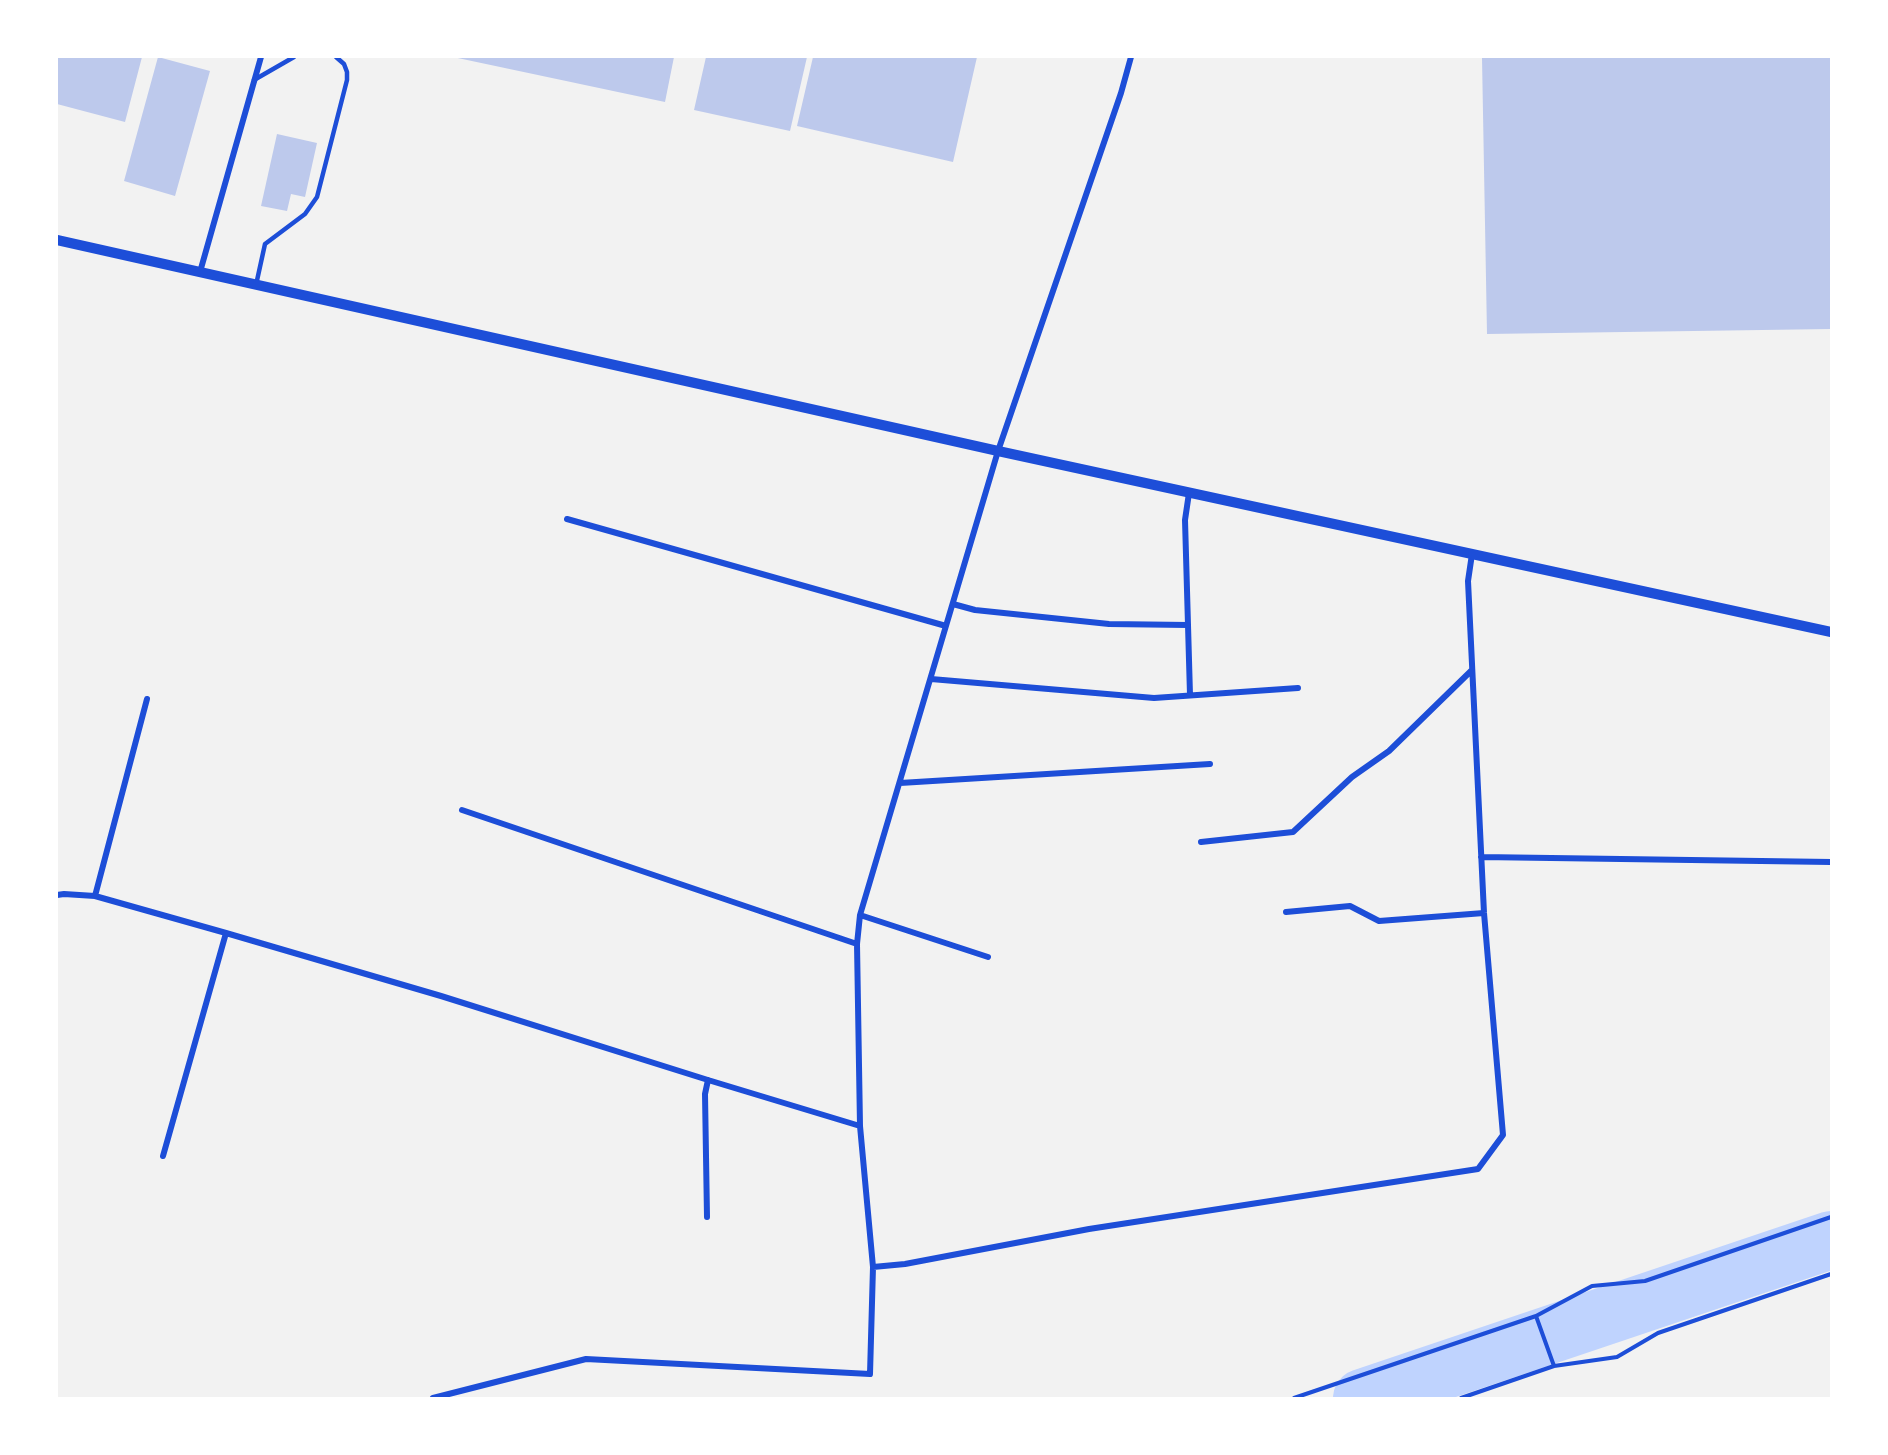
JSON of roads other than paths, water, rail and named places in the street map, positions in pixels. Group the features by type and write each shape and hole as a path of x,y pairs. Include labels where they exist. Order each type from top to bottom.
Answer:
{"street":[{"path":"200,272 261,57"},
{"path":"433,1398 586,1359 870,1374 873,1266 860,1126 857,944 860,915 998,451 1117,105 1131,57"},
{"path":"57,240 998,451 1831,632"},
{"path":"1189,492 1185,520 1190,695"},
{"path":"567,519 946,626"},
{"path":"873,1266 905,1264 1101,1227 1478,1169 1503,1135 1481,857 1468,581 1472,554"},
{"path":"953,604 975,610 1109,624 1188,625"},
{"path":"1201,842 1293,832 1352,777 1389,751 1472,670"},
{"path":"931,679 1154,698 1298,688"},
{"path":"95,896 147,699"},
{"path":"900,783 1210,764"},
{"path":"462,810 857,944"},
{"path":"1481,857 1831,862"},
{"path":"57,895 95,896 226,933 441,996 860,1126"},
{"path":"1286,912 1350,906 1379,921 1484,913"},
{"path":"860,915 988,957"},
{"path":"163,1156 226,933"},
{"path":"707,1217 705,1094 708,1080"}],"lane":[{"path":"254,80 294,57"},
{"path":"256,285 265,244 305,214 317,196 346,80 347,72 344,64 336,57"}],"waterway":[{"path":"1362,1398 1831,1240"}]}
